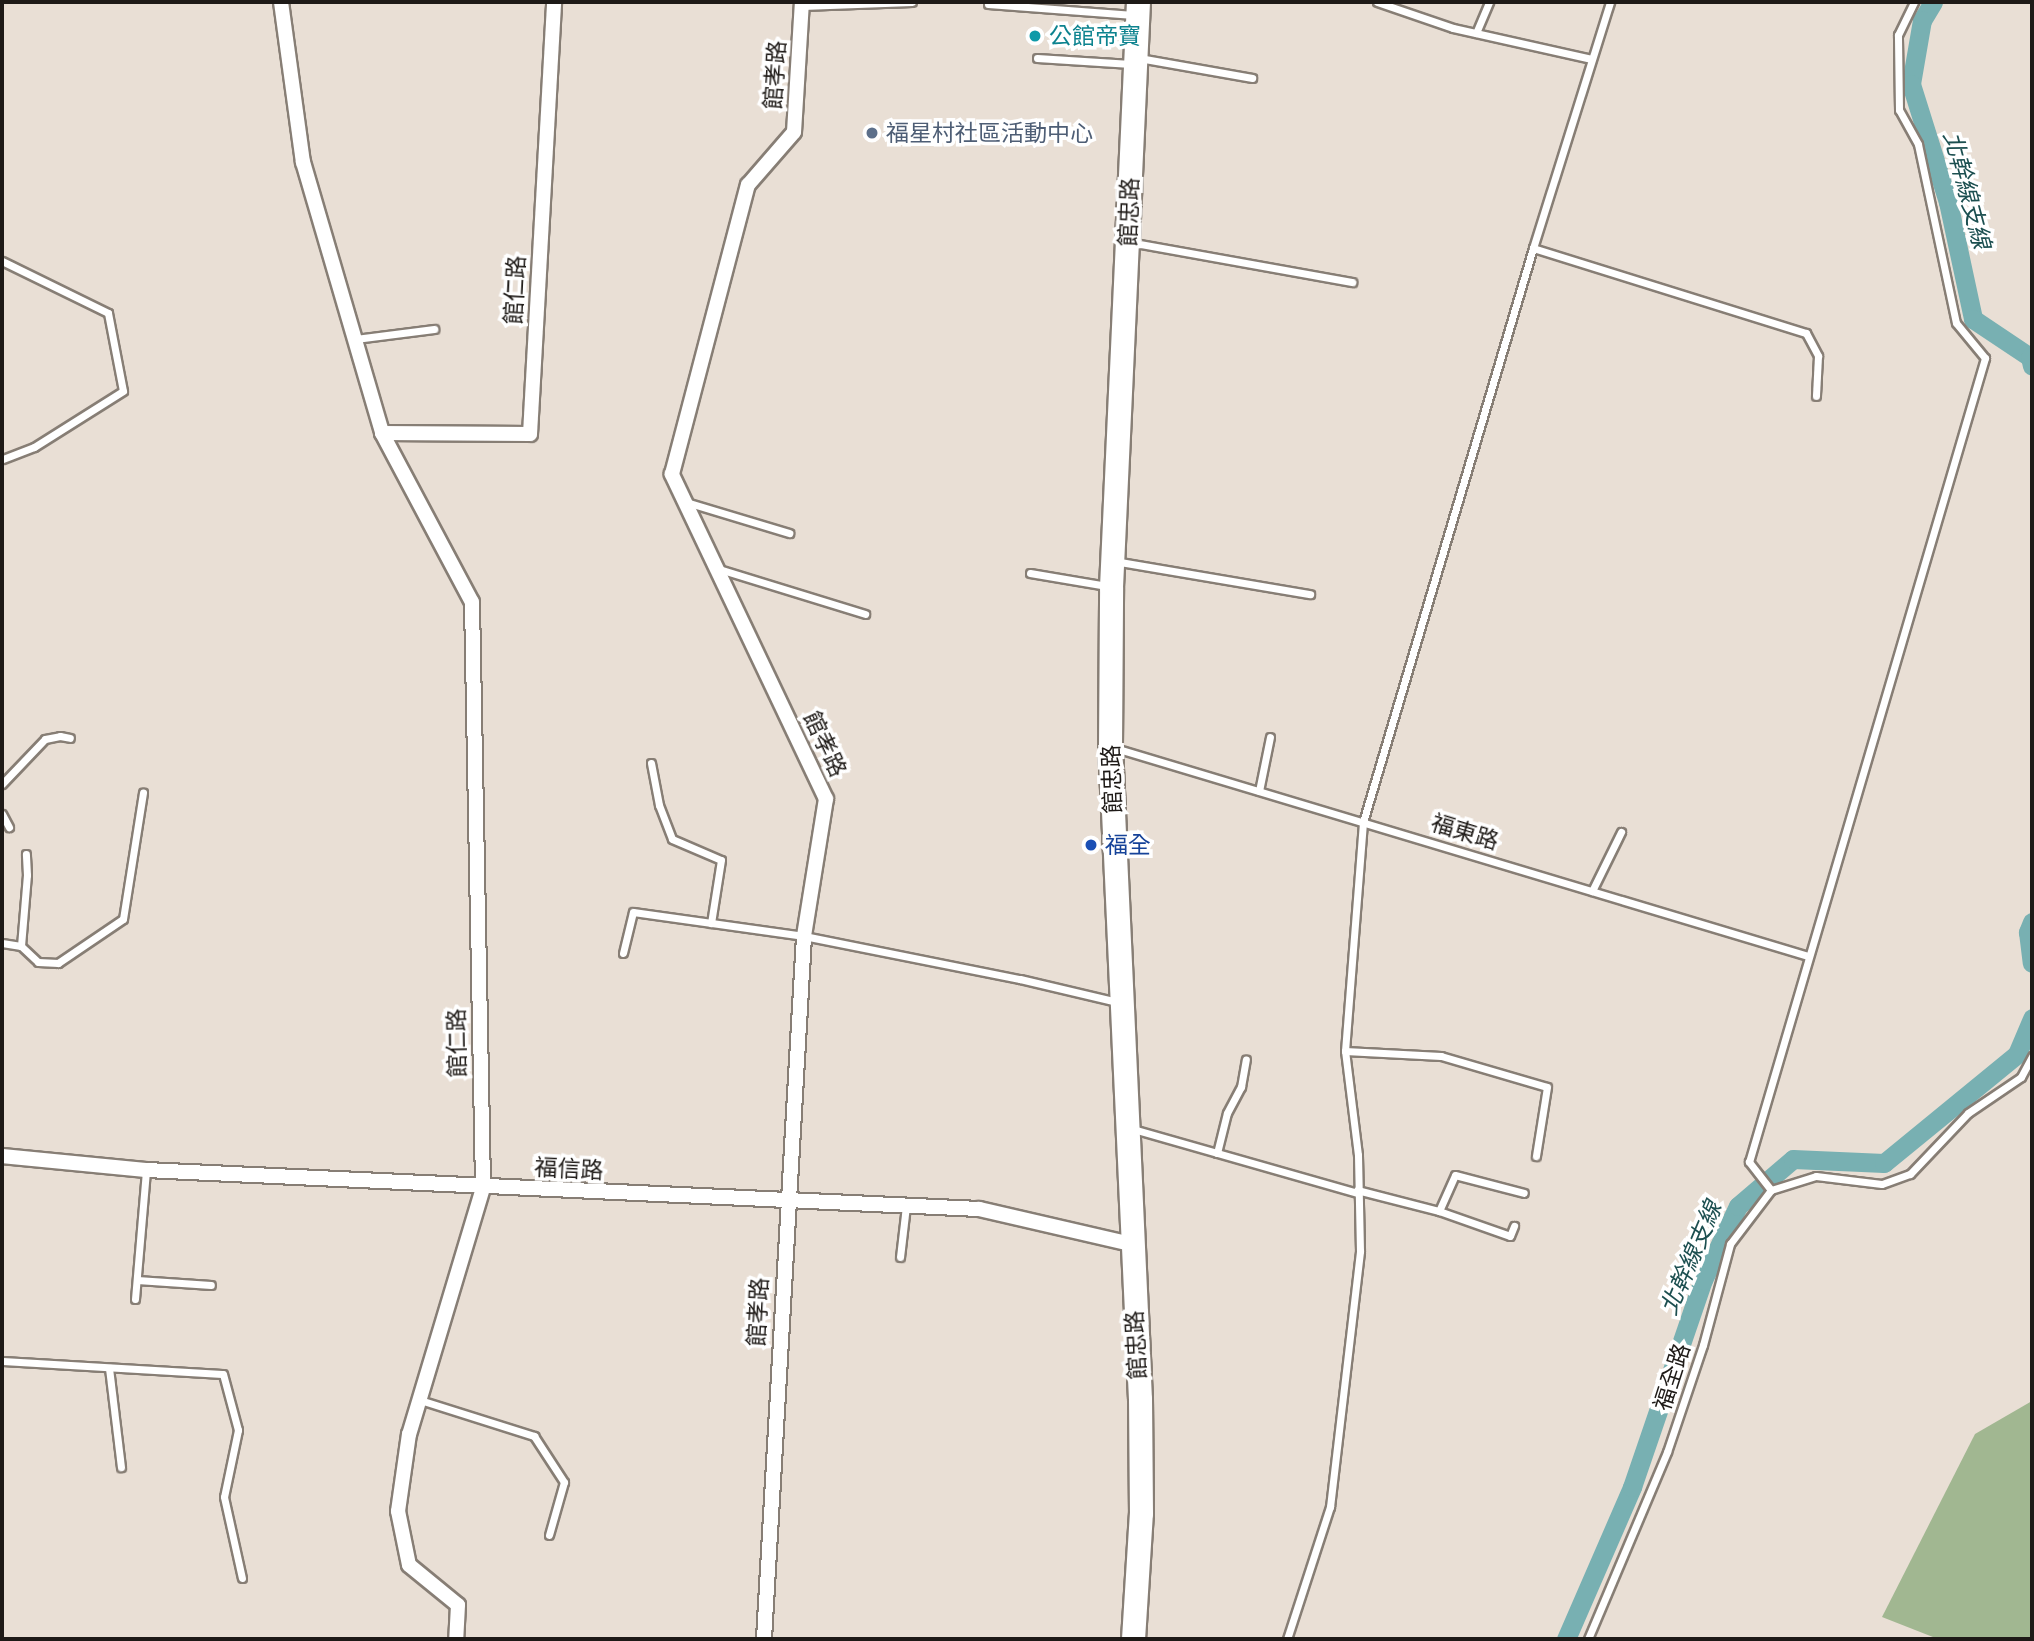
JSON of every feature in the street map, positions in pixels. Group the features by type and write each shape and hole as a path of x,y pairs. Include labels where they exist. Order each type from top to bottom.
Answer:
{"main road":[{"name":"館忠路","path":"1133,1639 1141,1513 1140,1399 1130,1244 1111,746 1111,587 1138,8"}],"street":[{"name":"館仁路","path":"281,2 303,162 382,433 472,602 483,1188 409,1434 398,1511 409,1565 458,1605 456,1639"},
{"name":"館仁路","path":"382,433 530,434 554,2"},
{"name":"館孝路","path":"764,1639 804,936 826,799 672,474 748,185 794,132 802,4"},
{"name":"福信路","path":"2,1156 146,1170 483,1188 979,1209 1130,1244"}],"lane":[{"path":"802,4 912,2"},
{"path":"1377,2 1476,33 1592,59"},
{"path":"1476,33 1489,2"},
{"path":"1287,1639 1330,1507 1360,1251 1358,1155 1345,1051 1363,822 1533,248 1610,2"},
{"path":"1914,2 1898,35 1899,110 1918,144 1956,323 1985,358 1749,1162 1771,1190 1816,1176 1882,1184 1910,1174 1968,1113 2021,1077 2032,1056"},
{"path":"988,4 1138,8"},
{"path":"1037,58 1136,61 1252,78"},
{"path":"1128,242 1352,282"},
{"path":"1533,248 1806,333 1818,356 1816,396"},
{"path":"2,261 108,313 123,391 34,447 2,458"},
{"path":"355,339 434,329"},
{"path":"685,501 789,533"},
{"path":"1113,561 1310,594"},
{"path":"716,568 865,614"},
{"path":"1030,573 1111,587"},
{"path":"2,784 45,739 60,736 70,738"},
{"path":"1259,791 1270,737"},
{"name":"福東路","path":"1111,746 1808,956"},
{"path":"651,763 659,805 672,839 721,860 711,923"},
{"path":"2,943 21,946 38,962 58,963 123,919 143,793"},
{"path":"2,814 9,827"},
{"path":"1592,891 1621,832"},
{"path":"21,946 27,875 26,854"},
{"path":"623,953 633,912 804,936 1020,979 1121,1003"},
{"path":"1345,1051 1441,1056 1547,1087 1536,1156"},
{"path":"1217,1153 1227,1113 1241,1087 1246,1059"},
{"path":"1126,1127 1357,1192 1439,1211 1510,1236 1514,1226"},
{"path":"135,1299 146,1170"},
{"path":"1439,1211 1455,1175 1524,1192"},
{"name":"福全路","path":"1588,1639 1667,1452 1703,1345 1730,1244 1771,1190"},
{"path":"900,1257 906,1206"},
{"path":"137,1280 211,1285"},
{"path":"2,1361 223,1374 238,1430 224,1497 242,1577"},
{"path":"109,1368 121,1467"},
{"path":"419,1400 534,1436 564,1482 549,1535"}],"green space":[{"path":"2032,1401 2032,1639 1938,1639 1882,1617 1975,1434"}],"waterway":[{"name":"北幹線支線","path":"1933,2 1922,20 1911,84 1948,202 1973,319 2030,357 2032,366"},
{"name":"北幹線支線","path":"2032,922 2028,932 2032,963"},
{"name":"北幹線支線","path":"1566,1639 1632,1487 1703,1280 1738,1206 1793,1159 1884,1163 2017,1054 2032,1018"}],"place":[{"name":"公館帝寶","path":"1035,36"},
{"name":"福星村社區活動中心","path":"872,133"},
{"name":"福全","path":"1091,845"}]}
